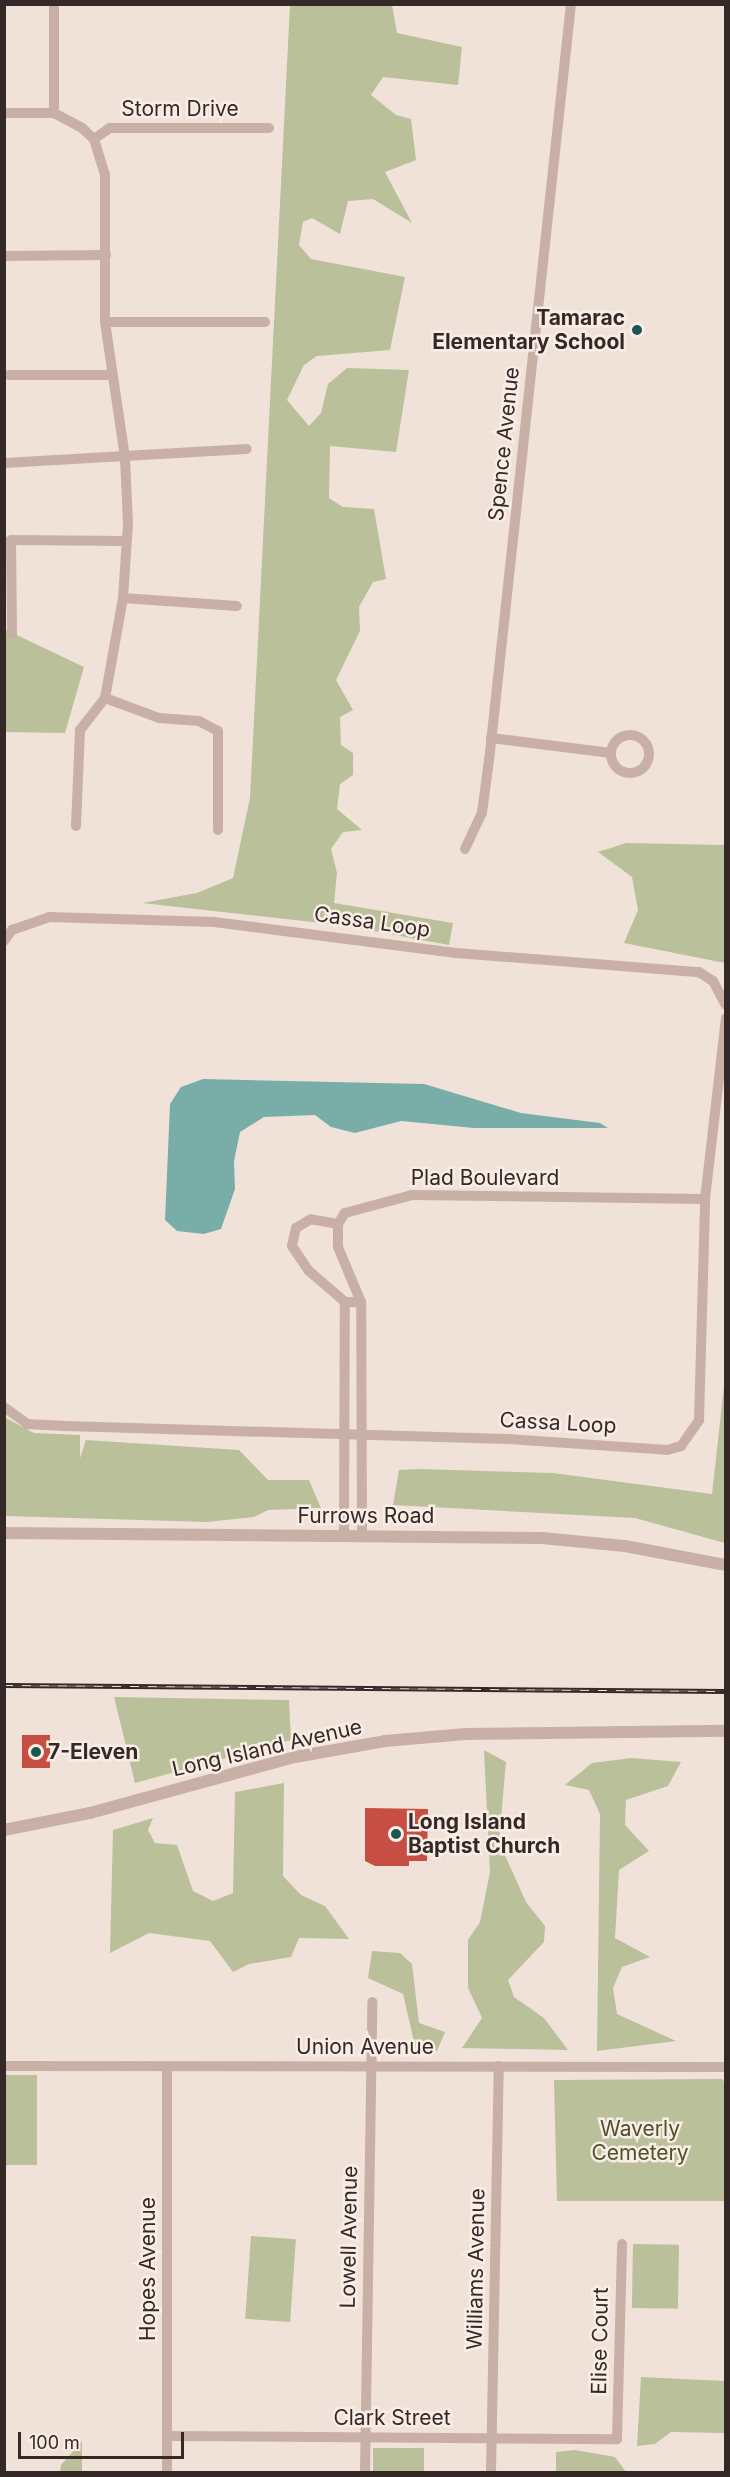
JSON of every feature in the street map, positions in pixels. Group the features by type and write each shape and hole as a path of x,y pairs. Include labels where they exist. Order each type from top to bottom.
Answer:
{"street":[{"path":"54,4 54,113"},
{"name":"Spence Avenue","path":"465,849 482,813 571,4"},
{"path":"4,113 54,113 94,139 105,174 105,322 126,458 126,541 123,598 105,698 80,730 76,826"},
{"name":"Storm Drive","path":"94,139 110,128 269,128"},
{"path":"4,256 106,255"},
{"path":"105,322 265,322"},
{"path":"9,375 112,375"},
{"path":"4,463 126,458 247,449"},
{"path":"12,634 11,540 126,541"},
{"path":"123,598 237,606"},
{"path":"105,698 159,718 199,721 218,731 218,830"},
{"path":"491,738 611,753"},
{"name":"Cassa Loop","path":"4,941 12,930 49,917 214,922 456,953 699,972 713,981 726,1005"},
{"name":"Cassa Loop","path":"4,1407 27,1424 362,1435 667,1450 681,1446 699,1420 705,1199 726,1018"},
{"name":"Plad Boulevard","path":"338,1224 345,1213 412,1195 705,1199"},
{"path":"361,1302 345,1302 308,1270 291,1236 311,1219 338,1224 338,1247 361,1302 362,1536"},
{"path":"344,1536 345,1302"},
{"name":"Furrows Road","path":"4,1533 562,1539 726,1565"},
{"name":"Long Island Avenue","path":"4,1830 90,1813 295,1757 385,1741 485,1733 686,1734 726,1731"},
{"name":"Long Island Avenue","path":"686,1734 726,1740"},
{"name":"Lowell Avenue","path":"365,2472 372,2001"},
{"name":"Union Avenue","path":"4,2066 726,2067"},
{"name":"Hopes Avenue","path":"167,2066 167,2472"},
{"name":"Williams Avenue","path":"491,2472 500,2066"},
{"name":"Elise Court","path":"617,2439 622,2244"},
{"name":"Clark Street","path":"167,2436 617,2439"}],"green space":[{"path":"290,5 392,5 397,33 462,47 458,85 383,77 371,95 396,115 411,119 416,160 385,172 412,223 373,199 348,201 340,234 312,218 303,222 299,245 311,259 405,277 390,350 317,356 304,365 287,400 309,426 321,413 328,384 347,368 409,370 396,452 330,446 329,498 343,507 374,509 386,579 373,582 359,607 360,631 336,680 353,710 340,717 341,745 353,753 353,775 340,784 337,809 362,830 343,832 331,849 337,873 334,903 453,923 449,945 340,925 142,903 197,893 233,878 250,798"},
{"path":"4,629 84,667 65,733 5,732"},
{"path":"626,843 725,845 725,963 624,943 638,910 632,877 598,852"},
{"path":"725,1377 725,1543 635,1518 393,1505 399,1470 420,1469 553,1473 712,1494"},
{"path":"4,1417 34,1433 80,1435 80,1458 86,1440 239,1450 268,1480 309,1480 321,1508 268,1510 254,1517 207,1522 5,1516"},
{"path":"114,1697 289,1700 291,1740 135,1783"},
{"path":"484,1750 506,1762 499,1842 526,1902 545,1926 544,1942 508,1980 514,1997 544,2018 568,2050 462,2048 482,2018 468,1988 468,1940 480,1922 490,1872"},
{"path":"631,1758 681,1762 668,1786 626,1800 625,1825 649,1851 619,1870 615,1938 650,1957 622,1967 613,1988 617,2014 676,2041 597,2051 600,1814 589,1790 565,1785 592,1763"},
{"path":"284,1783 283,1876 301,1895 325,1906 349,1939 299,1938 291,1957 249,1964 233,1972 210,1941 149,1933 110,1953 113,1830 153,1818 148,1830 155,1843 177,1845 193,1891 213,1901 233,1893 235,1792"},
{"path":"372,1951 400,1953 412,1964 419,2023 445,2032 437,2051 416,2050 403,1994 368,1978"},
{"path":"5,2075 37,2075 37,2165 5,2165"},
{"name":"Waverly Cemetery","path":"722,2079 726,2084 725,2201 557,2201 554,2080"},
{"path":"251,2236 296,2239 290,2322 245,2319"},
{"path":"633,2244 679,2245 678,2309 632,2308"},
{"path":"641,2377 725,2381 725,2433 671,2432 655,2444 637,2446"},
{"path":"82,2441 82,2472 60,2472 61,2465"},
{"path":"373,2448 424,2448 424,2472 373,2472"},
{"path":"575,2450 615,2457 626,2472 556,2472 556,2452"}],"water":[{"path":"203,1079 424,1084 521,1113 600,1123 608,1128 474,1128 401,1121 355,1133 331,1127 315,1115 264,1117 240,1132 234,1161 235,1189 221,1229 204,1234 177,1231 165,1220 170,1104 181,1087"}],"building":[{"name":"7-Eleven","path":"22,1735 50,1735 50,1768 22,1768"},
{"name":"Long Island Baptist Church","path":"365,1808 428,1809 427,1861 409,1861 409,1866 375,1866 365,1861"}],"railway":[{"path":"4,1685 726,1691"}],"place":[{"name":"Tamarac Elementary School","path":"637,330"},
{"name":"7-Eleven","path":"36,1752"},
{"name":"Long Island Baptist Church","path":"396,1834"}]}
